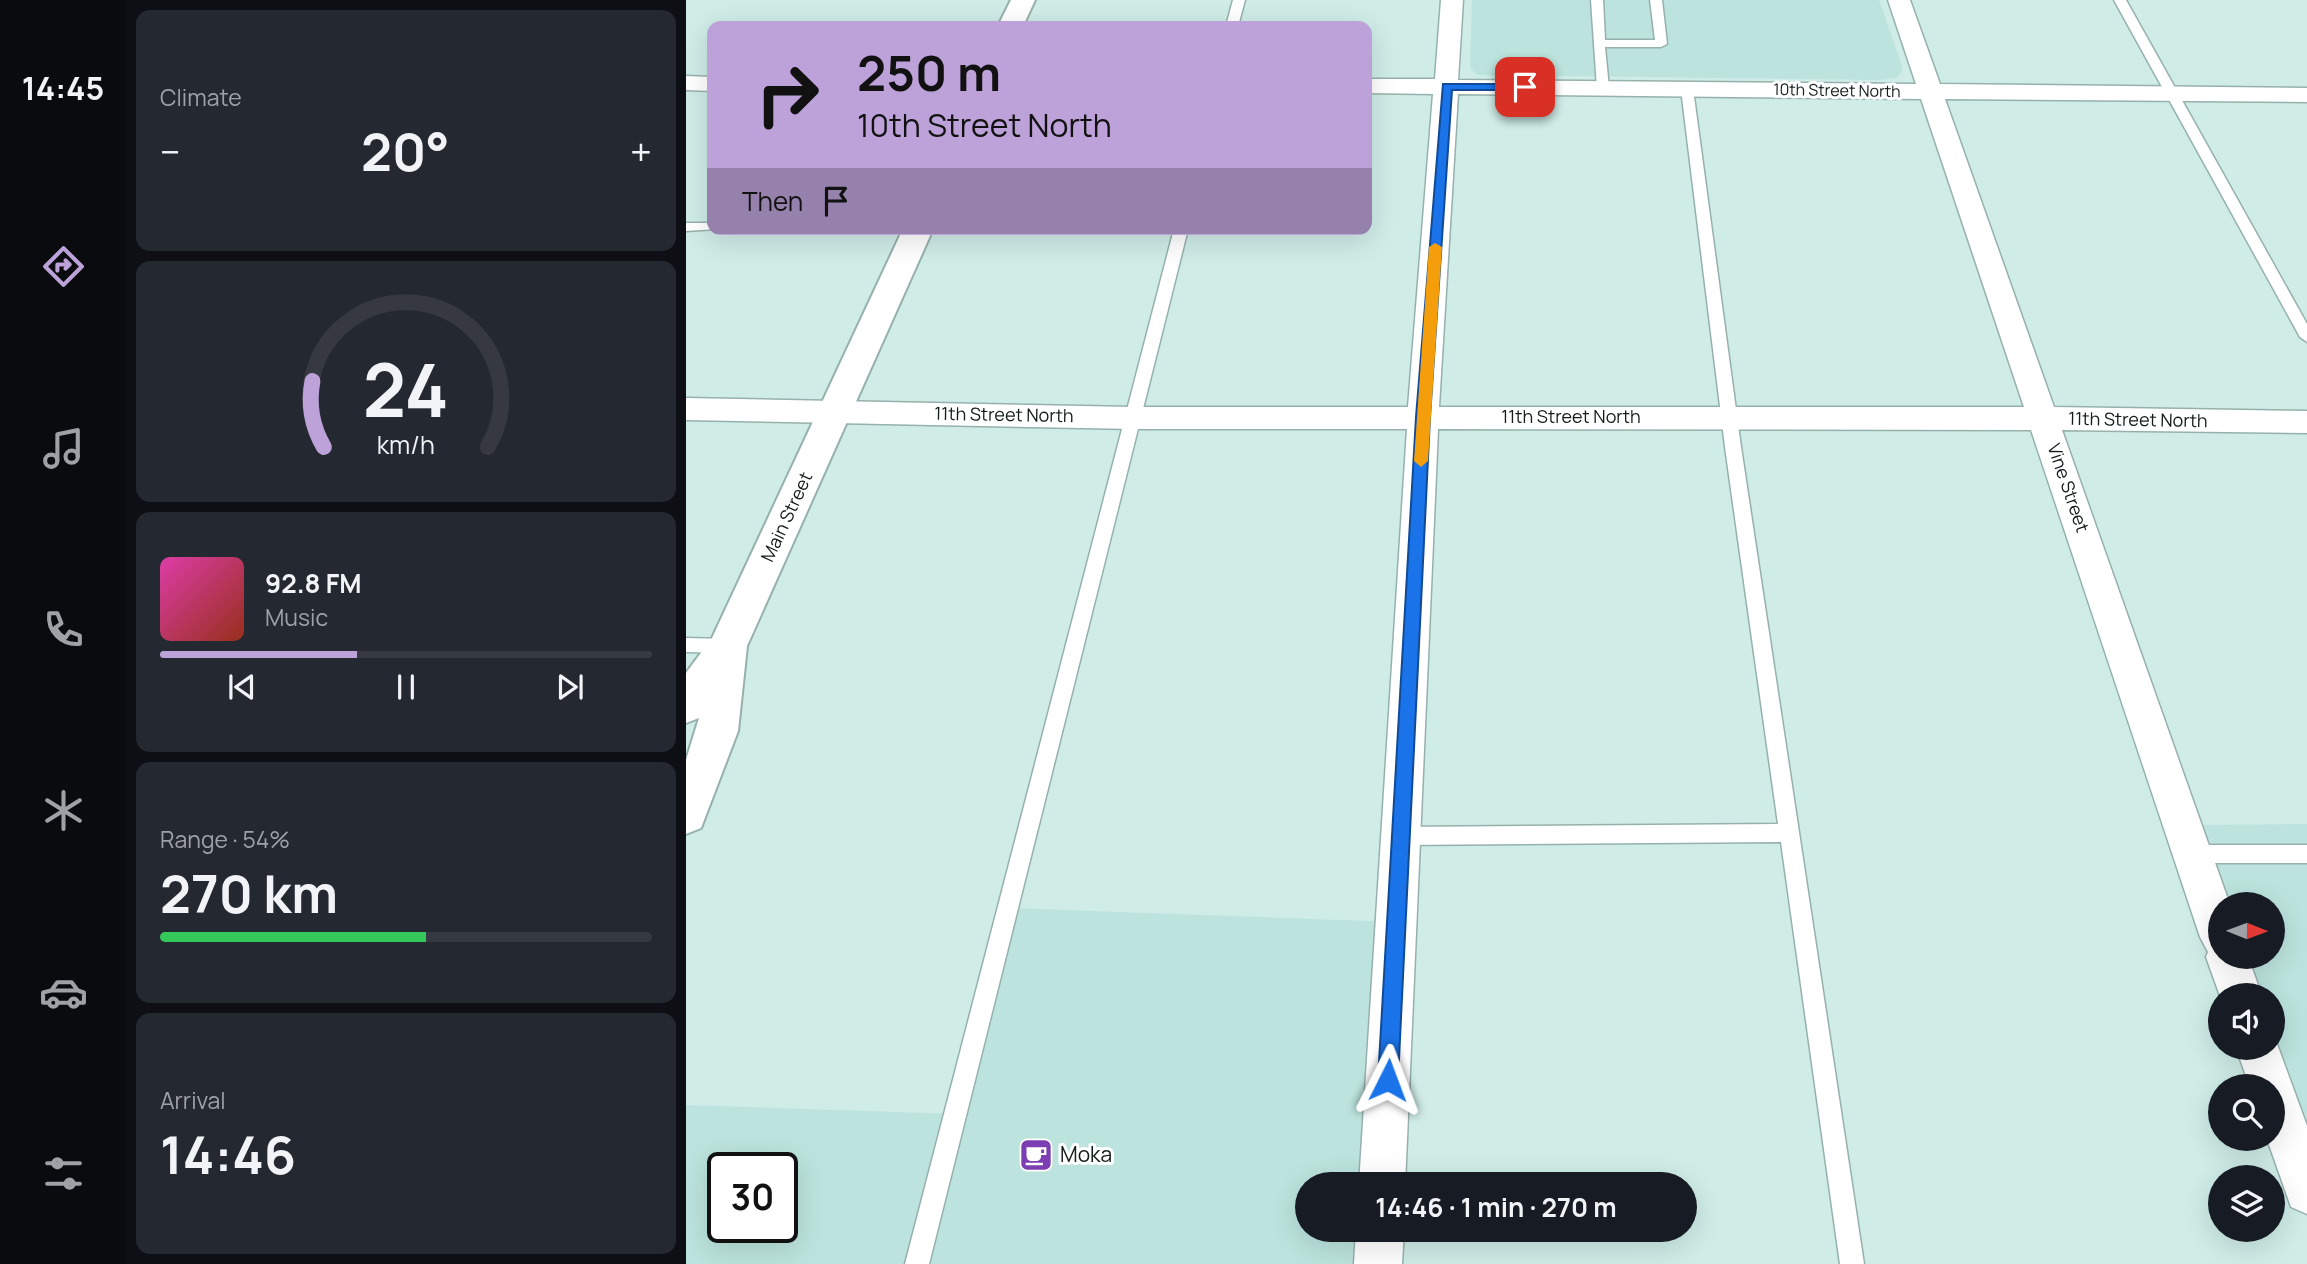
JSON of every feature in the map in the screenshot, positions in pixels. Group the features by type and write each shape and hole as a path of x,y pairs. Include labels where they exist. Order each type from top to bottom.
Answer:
{"street":[{"path":"1013,21 1023,0"},
{"path":"1383,1172 1423,417 1452,0"},
{"name":"Vine Street","path":"1899,0 2208,900"},
{"path":"686,83 707,84"},
{"name":"10th Street North","path":"1372,86 2307,94"},
{"name":"Main Street","path":"686,814 694,774 718,731 728,646 915,235"},
{"name":"11th Street North","path":"686,409 1134,418 2044,418 2307,422"},
{"path":"686,705 728,646"},
{"path":"2285,1127 2307,1190"},
{"path":"1378,1264 1379,1242"}],"lane":[{"path":"1233,21 1239,0"},
{"path":"1597,0 1602,88"},
{"path":"1599,43 1661,44 1656,0"},
{"path":"2120,0 2307,337"},
{"path":"1687,89 1729,417 1852,1264"},
{"path":"686,226 707,227"},
{"path":"917,1264 1180,235"},
{"path":"686,645 728,646"},
{"path":"1401,836 1789,833"},
{"path":"2192,854 2307,854"}],"shaded area":[{"path":"1472,0 1879,0 1902,66 1901,73 1896,78 1880,80 1477,75 1470,68"},
{"path":"2307,824 2307,1191 2285,1098 2285,1074 2279,1074 2276,1060 2285,1060 2285,983 2236,983 2232,970 2286,970 2286,892 2215,892 2183,825"},
{"path":"1008,908 1396,922 1383,1172 1295,1172 1295,1242 1379,1242 1378,1264 686,1264 686,1105 955,1114"}],"slow traffic":[{"path":"1421,461 1435,247"}],"place":[{"name":"Moka","path":"1036,1155"}],"route":[{"path":"1388,1080 1423,417 1447,86 1525,87"}]}
